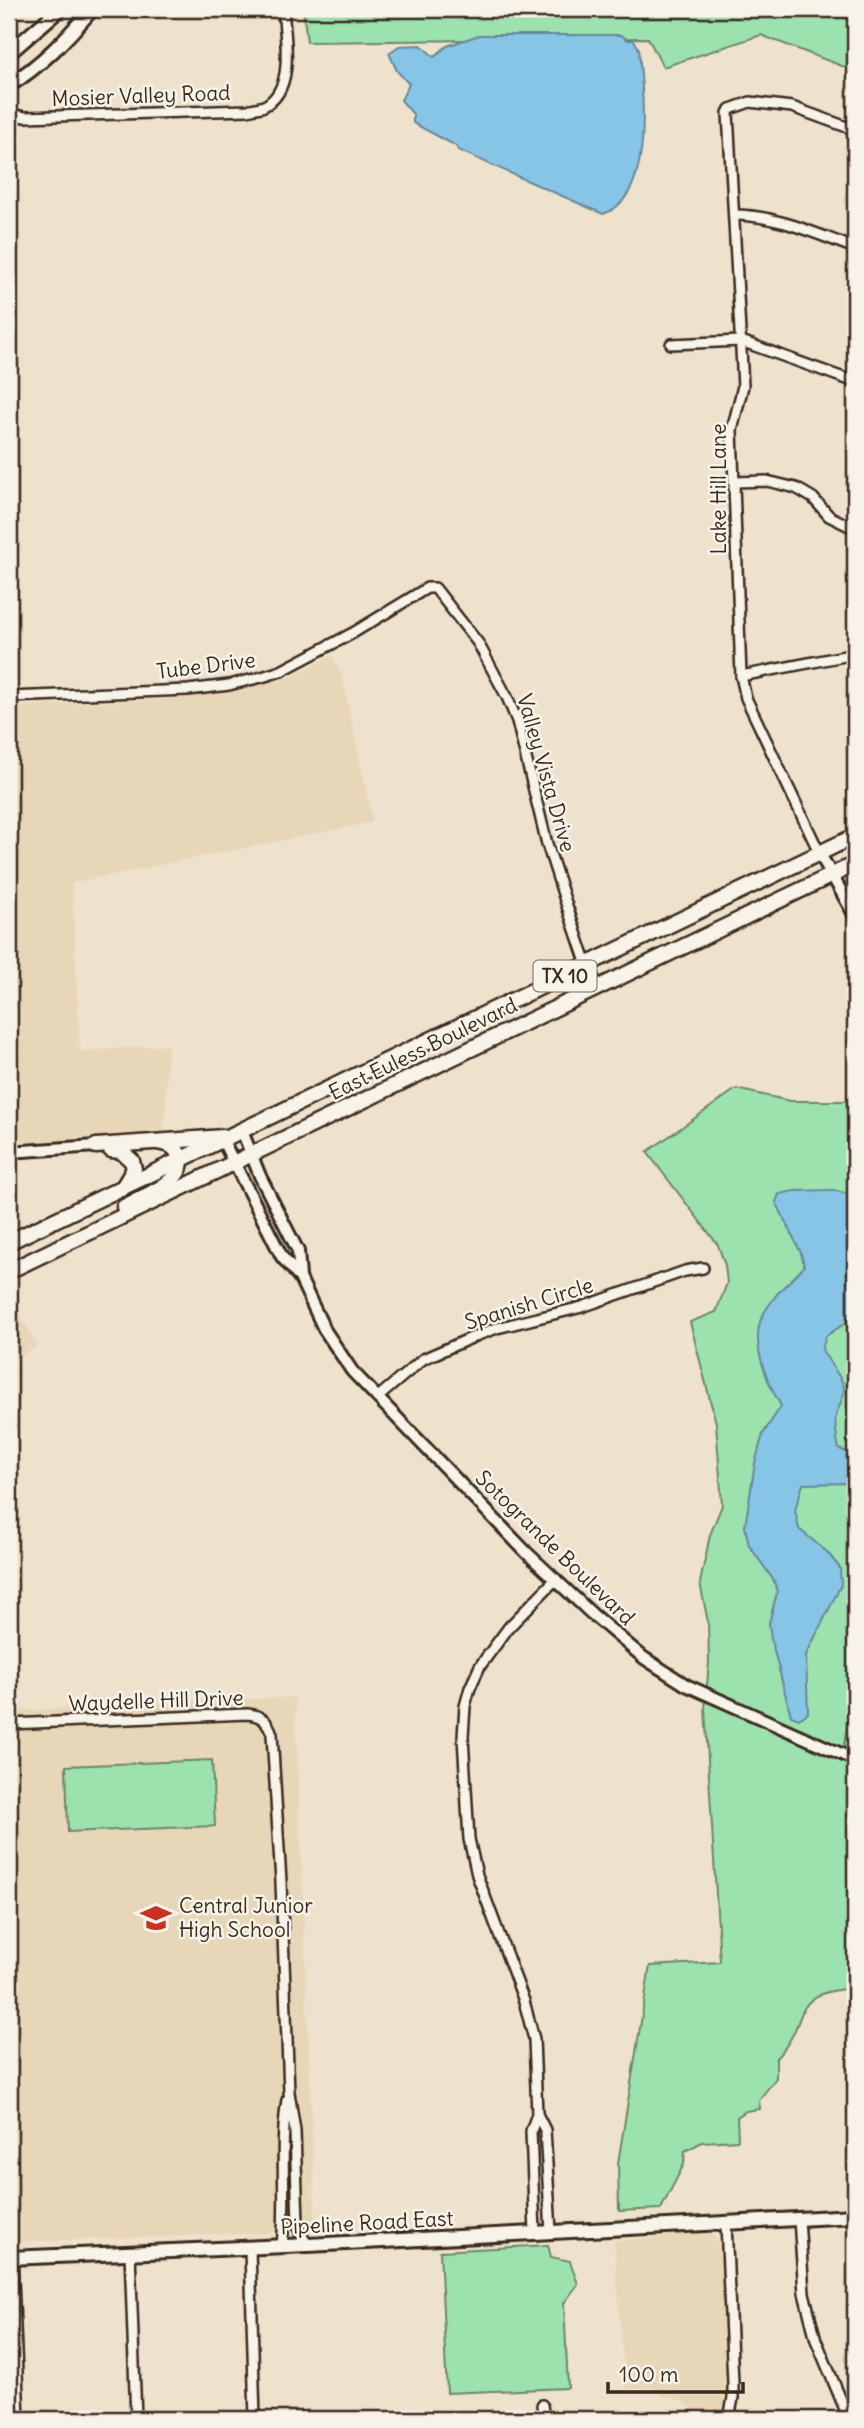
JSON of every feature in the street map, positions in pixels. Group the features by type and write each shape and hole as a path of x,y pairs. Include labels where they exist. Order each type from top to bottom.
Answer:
{"main road":[{"path":"9,53 60,9"},
{"path":"9,85 73,32 92,9"},
{"name":"East Euless Boulevard","path":"9,1242 855,836"},
{"name":"East Euless Boulevard","path":"9,1271 855,864"},
{"path":"96,1146 232,1136"},
{"path":"86,1234 113,1213 171,1182 178,1175 181,1161 173,1146 157,1142"},
{"path":"96,1146 121,1151 132,1161 134,1169 121,1189"},
{"name":"Pipeline Road East","path":"11,2258 855,2216"}],"street":[{"name":"Mosier Valley Road","path":"9,114 25,117 248,110 264,106 283,83 286,74 283,9"},
{"name":"Lake Hill Lane","path":"820,853 746,698 741,676 732,430 743,386 730,109 750,102 792,107 855,130"},
{"path":"734,215 752,215 776,220 855,248"},
{"path":"671,344 741,341 855,382"},
{"path":"734,482 767,481 796,488 813,498 829,516 855,528"},
{"name":"Tube Drive","path":"9,697 188,690 229,685 262,677 281,671 353,633 428,588"},
{"name":"Valley Vista Drive","path":"428,588 435,588 478,643 507,695 517,722 547,844 587,965 599,988"},
{"path":"741,676 855,654"},
{"path":"820,853 855,916"},
{"name":"Sotogrande Boulevard","path":"232,1136 251,1155 298,1251 300,1278"},
{"name":"Sotogrande Boulevard","path":"232,1136 235,1163 282,1257 300,1278 324,1329 352,1371 527,1553 592,1614 663,1671 686,1685 855,1760"},
{"path":"9,1152 96,1146"},
{"name":"Spanish Circle","path":"377,1398 423,1359 478,1335 582,1307 685,1271 704,1268"},
{"path":"535,2233 531,2131 537,2114 534,2039 524,2001 477,1875 469,1839 464,1772 464,1722 470,1688 480,1666 509,1626 556,1579"},
{"name":"Waydelle Hill Drive","path":"9,1724 247,1714 262,1718 270,1726 280,1868 289,2092 295,2131 298,2224 308,2245"},
{"name":"Waydelle Hill Drive","path":"282,2246 282,2131 289,2092"},
{"path":"537,2114 545,2130 551,2232"},
{"path":"799,2219 804,2293 825,2365 849,2419"},
{"path":"726,2223 733,2383 729,2419"},
{"path":"250,2248 255,2419"},
{"path":"130,2252 136,2419"},
{"path":"11,2258 19,2419"},
{"path":"542,2404 544,2419"}],"shaded area":[{"path":"332,655 342,676 373,822 72,883 80,1051 168,1045 164,1136 9,1146 9,707 182,698 237,691 293,676"},
{"path":"9,1293 37,1347 9,1361"},
{"name":"Central Junior High School","path":"295,1697 316,2231 9,2242 9,1711"},
{"path":"711,2232 720,2247 727,2371 725,2406 721,2419 689,2419 692,2408 682,2401 657,2393 652,2388 625,2389 614,2241"}],"green space":[{"path":"303,9 855,9 855,71 761,35 663,67 648,38 307,42"},
{"path":"736,1089 790,1101 855,1101 855,1677 844,1745 855,1776 855,1988 833,1991 809,2002 787,2044 776,2058 776,2078 759,2100 760,2109 746,2111 737,2117 738,2140 702,2142 685,2151 684,2164 661,2209 619,2211 618,2163 650,1966 720,1962 705,1708 709,1662 708,1622 700,1583 710,1535 722,1505 716,1423 690,1322 716,1312 727,1283 725,1265 718,1245 647,1152"},
{"path":"212,1760 215,1826 68,1832 66,1766"},
{"path":"548,2245 551,2257 570,2261 578,2284 564,2303 568,2388 447,2393 440,2251"}],"water":[{"path":"479,35 621,35 628,40 634,40 639,49 642,141 631,187 620,204 603,214 458,150 456,146 413,123 413,114 401,100 409,84 397,71 389,53 399,46 421,45 434,57 447,46"},
{"path":"833,1190 855,1196 855,1317 826,1336 822,1349 844,1388 836,1415 836,1432 839,1449 855,1455 855,1483 803,1484 795,1510 799,1529 827,1552 840,1568 841,1585 806,1655 808,1713 799,1719 791,1716 771,1639 769,1623 777,1592 774,1581 749,1545 745,1527 755,1463 763,1434 781,1406 760,1354 760,1322 777,1294 804,1266 801,1253 776,1202 779,1194"}],"place":[{"name":"Central Junior High School","path":"156,1918"}]}
